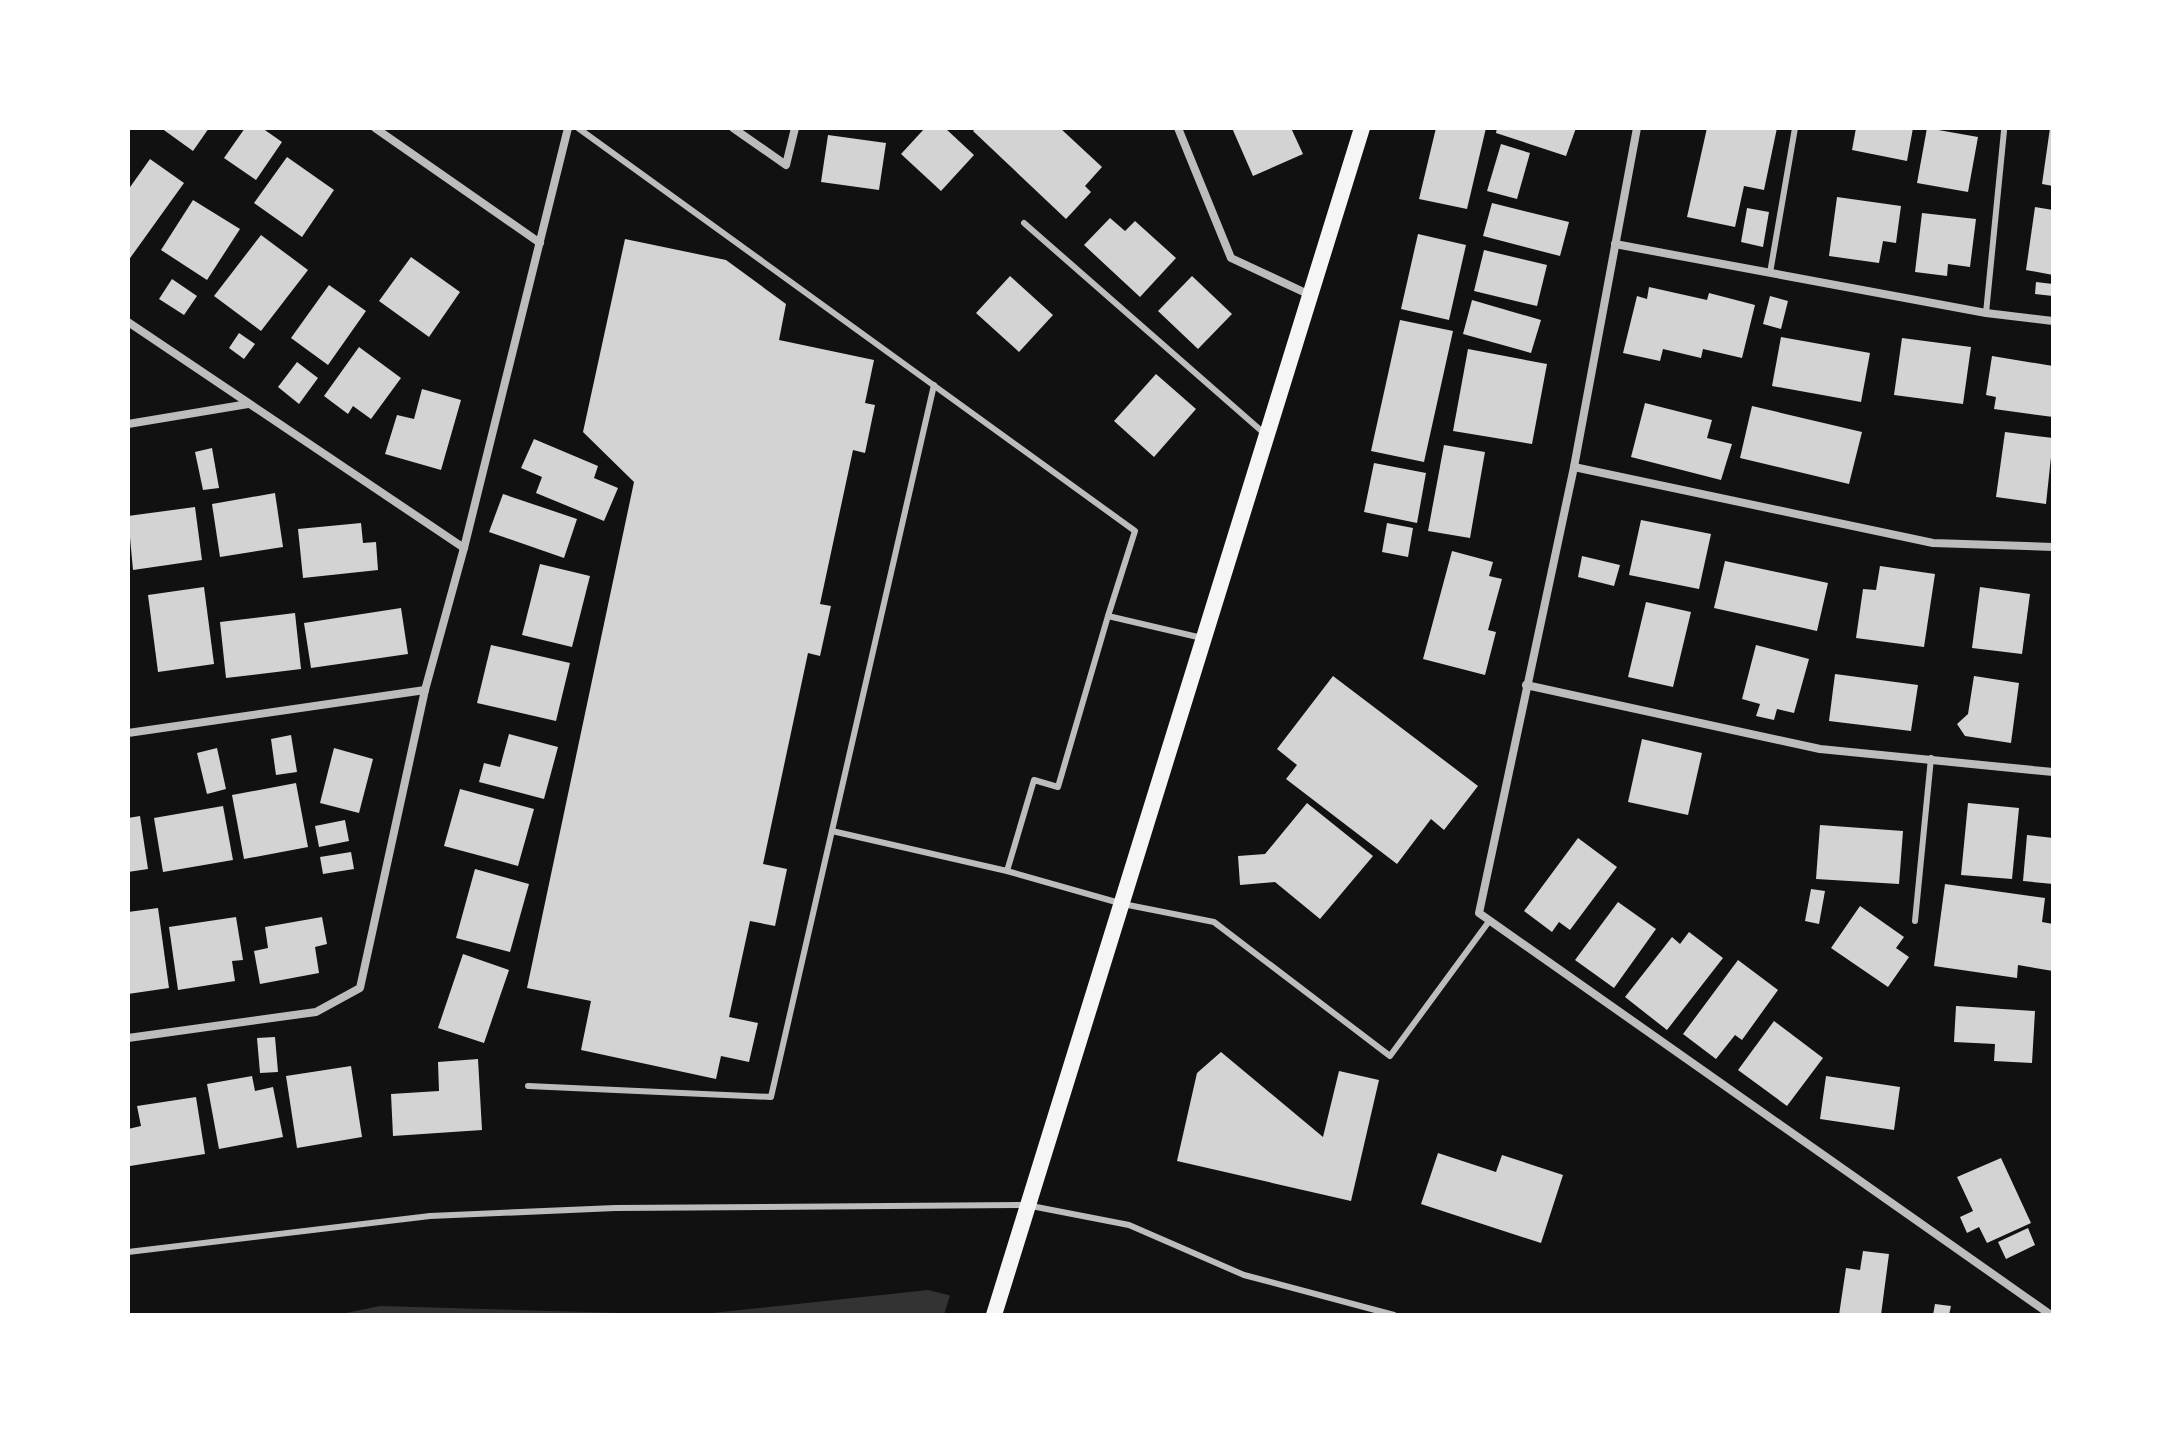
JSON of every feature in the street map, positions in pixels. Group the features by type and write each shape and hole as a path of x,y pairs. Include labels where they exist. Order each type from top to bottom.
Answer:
{"main road":[{"path":"994,1315 1362,128"}],"street":[{"path":"375,128 540,243"},
{"path":"128,1038 316,1012 360,988 425,690 464,548 568,128"},
{"path":"733,128 786,165 795,128"},
{"path":"1178,128 1231,258 1310,295"},
{"path":"1637,128 1574,467 1479,913 2051,1315"},
{"path":"1615,244 1986,313 2053,321"},
{"path":"128,322 464,548"},
{"path":"128,424 248,404"},
{"path":"1574,467 1933,543 2053,547"},
{"path":"1526,685 1820,749 2053,772"},
{"path":"128,733 425,690"}],"lane":[{"path":"578,128 1135,531 1058,787 1034,780 1007,871"},
{"path":"1770,273 1795,128"},
{"path":"1986,313 2004,131"},
{"path":"1024,223 1266,435"},
{"path":"528,1086 771,1097 934,385"},
{"path":"1108,616 1202,638"},
{"path":"1915,921 1931,758"},
{"path":"832,831 1007,871 1123,904 1214,922 1390,1056 1490,920"},
{"path":"128,1252 430,1216 615,1208 1026,1205 1129,1225 1244,1275 1394,1315"}],"shaded area":[{"path":"928,1290 1030,1315 693,1315"},
{"path":"380,1306 688,1315 336,1315"}],"pier":[{"path":"951,1292 1031,1311 1034,1315 944,1315"}],"building":[{"path":"161,128 209,128 193,151"},
{"path":"245,128 262,128 282,142 256,180 224,158"},
{"path":"925,128 945,128 974,155 941,191 901,154"},
{"path":"976,128 1060,128 1102,167 1085,186 1091,192 1066,219 973,131"},
{"path":"1232,128 1291,128 1303,154 1253,176"},
{"path":"1436,128 1486,128 1467,209 1419,199"},
{"path":"1497,128 1576,128 1566,156 1496,133"},
{"path":"1707,128 1777,128 1764,190 1744,186 1735,227 1687,217"},
{"path":"1856,128 1913,128 1907,161 1852,150"},
{"path":"1927,128 1978,137 1968,192 1917,183"},
{"path":"2050,128 2053,128 2053,186 2042,184"},
{"path":"828,135 886,143 879,190 821,182"},
{"path":"1501,144 1530,153 1517,199 1487,191"},
{"path":"287,157 334,190 302,237 254,203"},
{"path":"150,159 184,183 128,261 128,190"},
{"path":"1837,197 1901,206 1896,243 1883,241 1879,263 1829,256"},
{"path":"193,200 240,229 207,280 161,250"},
{"path":"1492,203 1569,222 1560,256 1483,236"},
{"path":"2035,207 2053,210 2053,275 2026,270"},
{"path":"1747,208 1769,212 1763,247 1741,242"},
{"path":"1922,213 1976,219 1970,267 1948,264 1947,276 1915,272"},
{"path":"1110,218 1125,231 1135,221 1176,258 1140,297 1084,245"},
{"path":"1418,234 1466,245 1449,320 1401,309"},
{"path":"261,235 308,270 261,331 214,296"},
{"path":"625,239 726,260 786,304 779,340 874,360 865,403 875,405 865,453 853,450 820,604 831,606 820,656 808,653 763,864 787,869 775,926 750,921 729,1017 758,1023 749,1062 721,1056 716,1079 581,1050 591,1001 527,988 634,482 583,432"},
{"path":"1484,250 1547,265 1537,306 1474,291"},
{"path":"411,257 460,292 429,337 379,301"},
{"path":"1010,276 1053,315 1019,352 976,313"},
{"path":"1192,276 1232,314 1198,349 1158,311"},
{"path":"172,279 197,296 184,315 159,299"},
{"path":"2036,282 2053,284 2053,296 2035,294"},
{"path":"329,285 366,311 328,365 291,338"},
{"path":"1649,287 1707,300 1709,293 1755,305 1742,358 1703,349 1701,358 1663,349 1660,361 1623,353 1637,296 1647,299"},
{"path":"1770,296 1788,301 1781,329 1763,324"},
{"path":"1472,300 1541,320 1531,353 1463,334"},
{"path":"1400,320 1453,331 1424,462 1371,451"},
{"path":"239,333 255,344 244,359 229,348"},
{"path":"1781,337 1870,353 1861,402 1772,386"},
{"path":"1902,338 1971,347 1963,404 1894,395"},
{"path":"359,347 401,378 371,419 353,406 348,414 324,396"},
{"path":"1468,349 1547,364 1532,444 1453,431"},
{"path":"1992,356 2053,366 2053,417 1994,409 1996,397 1986,395"},
{"path":"297,362 318,378 299,404 278,387"},
{"path":"1156,374 1196,409 1154,457 1114,421"},
{"path":"422,389 461,400 441,470 385,454 397,415 414,419"},
{"path":"1645,403 1712,420 1707,438 1732,444 1721,480 1631,457"},
{"path":"1752,406 1862,432 1849,484 1740,458"},
{"path":"2005,432 2053,438 2046,504 1996,497"},
{"path":"534,439 598,466 594,478 618,488 604,521 536,493 542,477 521,468"},
{"path":"1444,445 1485,452 1470,538 1428,531"},
{"path":"212,448 219,488 203,490 195,452"},
{"path":"1374,463 1426,473 1417,523 1364,512"},
{"path":"275,493 283,547 220,557 212,504"},
{"path":"503,494 577,519 564,558 489,532"},
{"path":"195,507 202,560 133,570 128,516"},
{"path":"1641,520 1711,534 1699,589 1629,575"},
{"path":"361,523 363,543 376,542 378,570 303,578 298,529"},
{"path":"1387,523 1413,528 1408,557 1382,552"},
{"path":"1452,551 1493,562 1489,576 1502,579 1488,630 1496,632 1485,675 1423,659"},
{"path":"1582,556 1620,565 1614,586 1578,577"},
{"path":"1725,561 1828,583 1817,631 1714,608"},
{"path":"540,564 590,576 572,647 522,635"},
{"path":"1880,566 1935,574 1924,647 1856,638 1863,589 1876,590"},
{"path":"204,587 214,664 158,672 148,595"},
{"path":"1980,587 2030,594 2022,654 1972,648"},
{"path":"1646,602 1691,612 1673,687 1628,677"},
{"path":"401,608 408,654 311,668 304,623"},
{"path":"295,613 301,669 226,678 220,622"},
{"path":"491,645 570,663 556,721 477,703"},
{"path":"1756,645 1809,659 1794,713 1777,709 1774,720 1756,716 1760,704 1742,699"},
{"path":"1835,674 1918,685 1911,731 1829,721"},
{"path":"1333,676 1478,786 1444,830 1431,819 1397,864 1286,779 1297,765 1277,749"},
{"path":"1974,676 2019,683 2011,743 1965,736 1957,724 1968,714"},
{"path":"509,734 558,747 544,799 479,782 484,763 500,767"},
{"path":"291,735 297,772 276,775 271,739"},
{"path":"1642,739 1702,753 1688,815 1628,802"},
{"path":"217,748 226,789 207,794 197,753"},
{"path":"334,748 373,759 359,813 320,803"},
{"path":"296,783 308,847 244,859 232,795"},
{"path":"460,789 534,809 518,866 444,846"},
{"path":"1307,803 1373,856 1320,919 1275,882 1240,885 1238,856 1265,854"},
{"path":"1968,803 2019,808 2012,879 1961,875"},
{"path":"223,806 233,860 163,872 154,818"},
{"path":"140,816 148,869 128,872 128,818"},
{"path":"345,820 349,841 319,847 315,826"},
{"path":"1820,825 1903,831 1899,884 1816,879"},
{"path":"2027,835 2053,838 2053,884 2023,881"},
{"path":"1578,838 1617,867 1570,930 1559,922 1552,932 1524,911"},
{"path":"351,852 354,869 323,874 320,857"},
{"path":"475,869 529,884 510,952 456,938"},
{"path":"1945,884 2045,898 2042,922 2053,924 2053,971 2018,965 2017,978 1934,966"},
{"path":"1811,889 1825,891 1819,924 1805,921"},
{"path":"1618,902 1656,929 1614,988 1575,960"},
{"path":"1860,906 1904,937 1896,948 1909,957 1888,987 1831,948"},
{"path":"158,908 169,988 128,994 128,912"},
{"path":"236,917 243,960 232,961 235,981 178,990 169,927"},
{"path":"322,917 327,944 315,947 319,973 260,984 254,951 268,948 265,927"},
{"path":"1689,932 1723,958 1667,1030 1625,997 1672,937 1680,944"},
{"path":"463,954 509,970 484,1043 438,1028"},
{"path":"1738,960 1778,990 1742,1040 1735,1035 1716,1059 1683,1034"},
{"path":"1956,1006 2035,1011 2032,1063 1994,1061 1995,1044 1954,1042"},
{"path":"1774,1021 1823,1058 1787,1106 1738,1070"},
{"path":"275,1037 278,1072 260,1073 257,1038"},
{"path":"1221,1052 1323,1137 1339,1071 1379,1080 1351,1201 1177,1161 1197,1073"},
{"path":"478,1059 482,1130 393,1136 391,1094 439,1091 438,1062"},
{"path":"351,1066 362,1137 297,1148 286,1076"},
{"path":"252,1076 255,1091 273,1087 283,1137 219,1149 207,1084"},
{"path":"1826,1076 1900,1087 1894,1130 1820,1119"},
{"path":"196,1097 205,1154 130,1166 128,1129 141,1126 137,1106"},
{"path":"1438,1153 1496,1172 1502,1155 1563,1175 1541,1243 1421,1204"},
{"path":"2001,1158 2031,1223 1987,1243 1979,1227 1967,1233 1960,1217 1973,1211 1957,1177"},
{"path":"2028,1228 2035,1245 2006,1259 1998,1242"},
{"path":"1863,1251 1889,1254 1881,1315 1839,1315 1846,1268 1860,1270"},
{"path":"1935,1304 1951,1306 1949,1315 1933,1315"}]}
